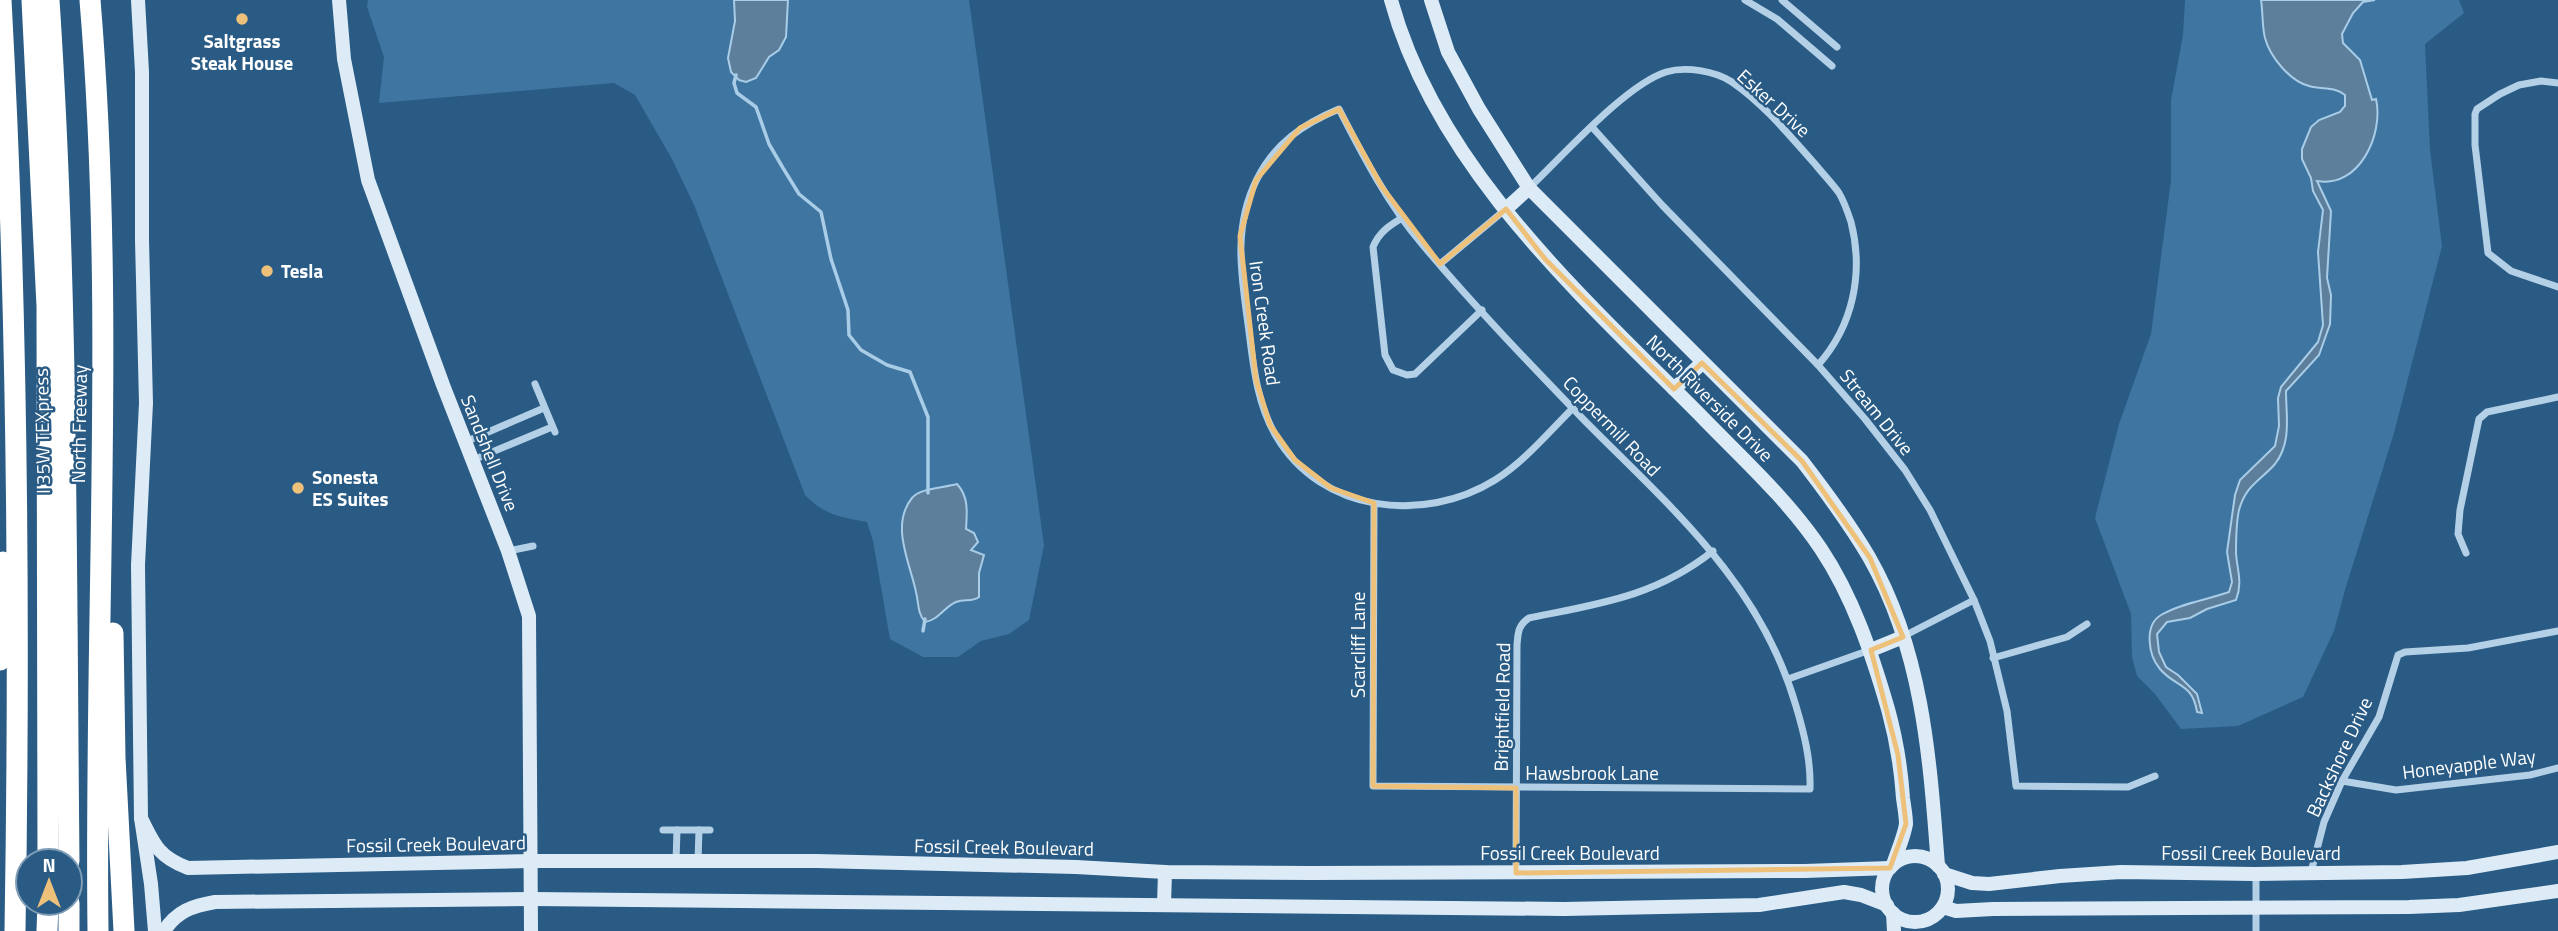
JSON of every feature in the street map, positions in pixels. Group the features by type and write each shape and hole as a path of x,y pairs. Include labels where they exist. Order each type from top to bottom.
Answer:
{"highway":[{"path":"1,0 10,172 14,372 19,708 15,931"},
{"name":"I 35W TEXpress","path":"33,0 47,306 48,847"},
{"name":"I 35W TEXpress","path":"49,0 64,303 69,847"},
{"name":"North Freeway","path":"94,6 104,314 101,496 111,522 115,758 124,931"},
{"path":"0,660 5,416 14,372"},
{"path":"98,931 101,496"}],"main road":[{"path":"138,0 142,72 146,403 138,565 141,818 155,931"},
{"name":"Sandshell Drive","path":"339,0 344,59 368,180 525,600 531,639 531,931"},
{"name":"North Riverside Drive","path":"1391,0 1414,62 1435,106 1506,209 1545,259 1791,509 1822,550 1871,650 1891,723 1902,782 1906,824 1892,866"},
{"name":"North Riverside Drive","path":"1431,0 1448,52 1479,109 1529,188 1802,461 1840,511 1870,558 1903,637 1921,701 1931,763 1941,870"},
{"path":"1506,209 1529,188"},
{"path":"1674,389 1702,363"},
{"path":"1871,650 1903,637"},
{"name":"Fossil Creek Boulevard","path":"141,818 154,845 172,862 188,867 532,861 816,862 1076,867 1165,872 1516,873 1805,871 1892,866"},
{"name":"Fossil Creek Boulevard","path":"1941,870 1972,883 1989,884 2121,872 2402,872 2467,868 2558,852"},
{"path":"1894,931 1890,909 1884,898 1883,882 1892,866 1902,859 1921,857 1941,870 1948,891 1940,910 1926,931"},
{"path":"1164,905 1165,872"},
{"path":"164,931 182,911 215,902 531,899 1564,909 1759,905 1844,892 1861,895 1911,921 1930,918 1940,910 2459,905 2558,891"}],"street":[{"path":"1745,0 1777,19 1832,66"},
{"path":"1782,0 1838,47"},
{"name":"Esker Drive","path":"1529,188 1636,87 1667,72 1704,70 1731,81 1783,127 1839,193 1850,219 1856,248 1856,288 1844,326 1831,350 1818,365"},
{"path":"2558,83 2541,81 2519,85 2488,101 2477,109 2475,114 2475,145 2488,253 2511,271 2558,287"},
{"name":"Coppermill Road","path":"1339,109 1402,218 1440,264 1573,408 1713,551 1758,615 1788,679 1809,759 1810,789"},
{"name":"Iron Creek Road","path":"1339,109 1315,119 1288,137 1264,166 1245,206 1240,236 1240,269 1259,395 1277,438 1306,471 1344,495 1374,503 1420,506 1450,501 1478,489 1512,467 1573,408"},
{"name":"Stream Drive","path":"1592,127 1662,205 1818,365 1905,470 1930,510 1974,600 1990,641 2007,711 2017,786 2128,787 2155,776"},
{"path":"1440,264 1506,209"},
{"path":"1402,218 1385,229 1373,247 1385,355 1392,370 1407,375 1415,374 1482,310"},
{"path":"472,460 553,430 535,384"},
{"path":"2466,553 2458,534 2460,510 2479,419 2487,412 2558,397"},
{"path":"465,442 544,408"},
{"name":"Scarcliff Lane","path":"1373,786 1374,503"},
{"path":"508,551 533,546"},
{"name":"Brightfield Road","path":"1516,873 1518,629 1529,618 1617,601 1636,594 1676,576 1713,551"},
{"path":"1903,637 1974,600"},
{"path":"1993,658 2067,637 2087,624"},
{"name":"Backshore Drive","path":"2311,873 2324,822 2342,781 2379,717 2398,655 2405,652 2468,648 2558,631"},
{"path":"1788,679 1871,650"},
{"name":"Honeyapple Way","path":"2342,781 2396,790 2530,775 2558,768"},
{"name":"Hawsbrook Lane","path":"1373,786 1810,789"},
{"path":"663,830 710,830"},
{"path":"676,862 677,830"},
{"path":"698,862 699,830"},
{"path":"2256,874 2256,931"}],"highlighted area":[{"path":"1339,109 1382,187 1440,264 1506,209 1545,259 1674,389 1702,363 1802,461 1870,558 1903,637 1871,650 1898,755 1906,824 1890,868 1516,873 1516,788 1373,786 1374,503 1331,488 1295,460 1270,425 1256,380 1240,236 1256,180 1300,128"}],"shaded area":[{"path":"368,0 969,0 1044,545 1029,620 1009,634 981,641 958,657 923,657 890,639 873,541 867,522 826,511 805,495 694,205 672,159 635,95 614,83 379,103 384,57 367,7"},
{"path":"734,0 788,0 786,37 756,78 746,82 739,80 731,72 728,58 735,21"},
{"path":"2185,0 2459,0 2464,13 2425,44 2430,150 2442,246 2394,433 2334,631 2303,697 2238,726 2181,729 2155,694 2137,676 2132,657 2131,614 2095,518 2119,424 2151,334 2171,180 2171,100 2183,35"},
{"path":"2261,0 2375,0 2363,2 2353,13 2342,34 2343,43 2360,60 2372,100 2376,99 2376,128 2365,156 2356,168 2332,181 2317,181 2331,211 2327,278 2331,295 2330,324 2319,355 2286,391 2287,429 2280,456 2250,489 2239,510 2236,553 2239,582 2236,600 2207,609 2190,618 2167,622 2157,634 2159,652 2166,667 2197,694 2202,713 2197,712 2187,690 2166,675 2156,663 2150,633 2161,615 2229,592 2232,582 2227,552 2235,495 2240,480 2275,446 2281,387 2318,342 2323,325 2318,252 2323,210 2313,191 2311,178 2302,159 2302,149 2311,127 2319,120 2340,112 2345,106 2345,95 2341,92 2302,83 2288,74 2276,60 2265,38"},
{"path":"957,484 965,499 966,529 974,533 978,542 971,550 984,555 979,573 979,597 956,602 934,619 925,622 919,611 904,544 902,520 916,495 926,490"}],"waterway":[{"path":"736,75 734,83 737,93 756,107 769,144 799,194 821,212 831,259 848,310 849,335 861,350 887,365 910,372 928,417 928,493"},
{"path":"923,631 925,619"}],"place":[{"name":"Saltgrass Steak House","path":"242,19"},
{"name":"Tesla","path":"267,271"},
{"name":"Sonesta ES Suites","path":"298,488"}]}
